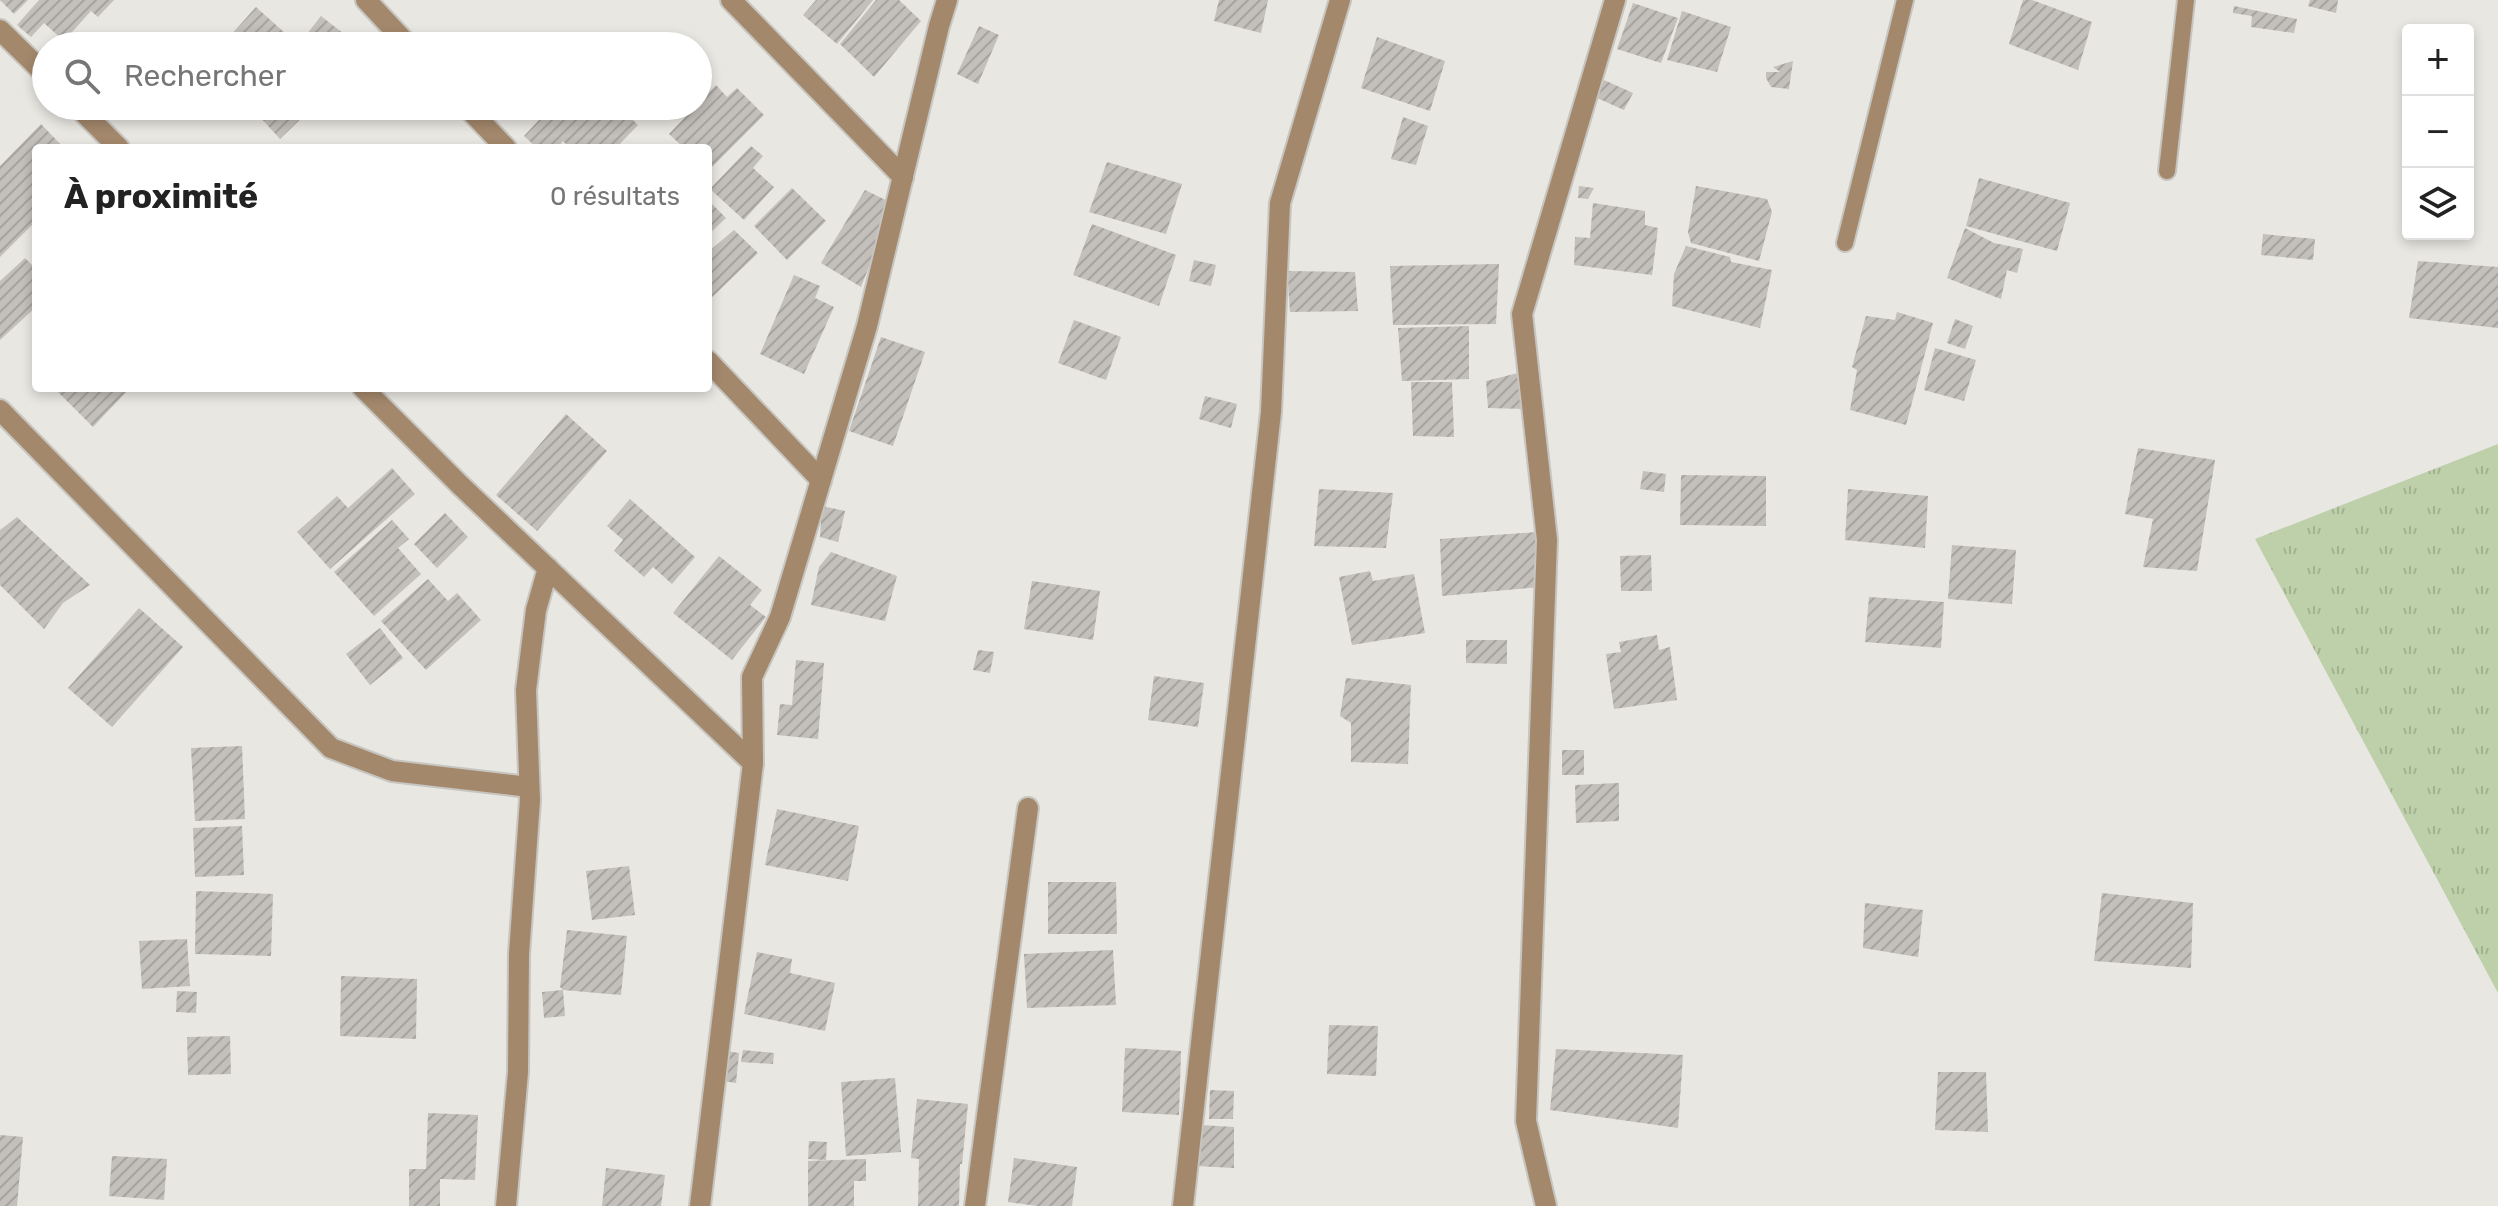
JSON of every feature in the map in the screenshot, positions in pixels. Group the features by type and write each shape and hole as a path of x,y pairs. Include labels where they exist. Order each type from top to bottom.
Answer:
{"street":[{"path":"366,0 396,32"},
{"path":"731,0 903,177"},
{"path":"700,1206 753,763 752,677 780,617 867,326 947,0"},
{"path":"1183,1206 1271,412 1280,203 1340,0"},
{"path":"1546,1206 1526,1121 1547,540 1522,314 1615,0"},
{"path":"0,30 32,61"},
{"path":"91,120 115,144"},
{"path":"479,120 502,144"},
{"path":"712,365 821,480"},
{"path":"367,392 753,763"},
{"path":"0,410 331,748 392,771 529,787"},
{"path":"506,1206 518,1072 519,954 529,787 526,690 536,610 548,568"},
{"path":"975,1206 1028,808"}],"lane":[{"path":"1845,243 1905,0"},
{"path":"2167,171 2186,0"}],"green space":[{"path":"2498,444 2498,993 2255,539"}],"building":[{"path":"0,0 28,0 14,14"},
{"path":"39,0 114,0 98,17 91,11 72,32 54,32 44,23 32,32 31,37 17,25"},
{"path":"816,0 873,0 837,44 803,15"},
{"path":"876,0 899,0 921,21 874,77 840,44"},
{"path":"1219,0 1268,0 1261,33 1214,21"},
{"path":"2023,0 2032,0 2092,22 2078,70 2009,44"},
{"path":"2310,0 2338,0 2336,13 2308,6"},
{"path":"1633,3 1678,18 1661,63 1617,49"},
{"path":"2234,6 2297,19 2294,33 2251,27 2252,16 2233,13"},
{"path":"256,7 284,32 234,32"},
{"path":"1682,11 1731,27 1717,72 1667,60"},
{"path":"321,16 341,32 308,32"},
{"path":"979,26 999,35 978,84 957,74"},
{"path":"1377,37 1445,61 1430,111 1361,88"},
{"path":"1793,61 1789,89 1771,87 1766,72 1780,72 1773,67"},
{"path":"1604,80 1633,93 1624,110 1597,98"},
{"path":"716,85 727,97 737,88 764,115 712,167 712,144 680,144 669,134 682,120 712,120 712,89"},
{"path":"1403,117 1428,126 1416,165 1391,159"},
{"path":"263,120 300,120 280,139"},
{"path":"539,120 633,120 638,125 620,144 566,144 563,141 560,144 533,144 524,136"},
{"path":"41,124 60,144 32,144 32,225 0,257 0,166"},
{"path":"751,146 763,156 753,168 774,187 744,220 712,191 712,187"},
{"path":"1107,162 1182,184 1166,234 1089,212"},
{"path":"1979,178 2070,203 2057,251 1966,226"},
{"path":"1579,186 1594,188 1588,199 1578,198"},
{"path":"1696,186 1767,199 1772,212 1759,261 1691,243 1688,232"},
{"path":"792,188 826,221 787,260 754,226"},
{"path":"865,190 894,204 861,287 821,263"},
{"path":"1593,203 1645,211 1645,225 1658,228 1652,275 1574,265 1575,237 1590,238"},
{"path":"712,204 726,218 712,231"},
{"path":"1092,224 1176,255 1159,306 1073,275"},
{"path":"1965,228 1994,243 2023,249 2017,273 2007,270 2001,299 1947,278"},
{"path":"734,230 758,253 712,297 712,249"},
{"path":"2263,234 2315,239 2313,260 2261,255"},
{"path":"1686,246 1730,257 1731,262 1772,270 1760,328 1672,306 1674,274"},
{"path":"25,258 32,265 32,311 0,340 0,281"},
{"path":"1194,260 1216,265 1211,286 1189,281"},
{"path":"2418,261 2498,267 2498,328 2409,318"},
{"path":"1499,264 1496,324 1393,325 1390,266"},
{"path":"1287,271 1355,272 1358,311 1290,312"},
{"path":"794,275 820,286 815,298 834,307 804,374 760,354"},
{"path":"1897,312 1933,323 1906,425 1850,410 1857,370 1852,367 1866,316 1895,320"},
{"path":"1955,319 1973,326 1965,349 1947,343"},
{"path":"1074,320 1121,337 1106,380 1058,363"},
{"path":"1469,326 1469,379 1402,381 1398,328"},
{"path":"881,337 925,352 893,446 849,431"},
{"path":"1935,348 1976,360 1964,401 1924,390"},
{"path":"1518,373 1524,409 1488,408 1486,381"},
{"path":"1411,382 1452,382 1454,437 1413,436"},
{"path":"58,392 126,392 93,427"},
{"path":"1205,396 1237,404 1231,428 1199,419"},
{"path":"566,414 607,451 537,531 496,495"},
{"path":"2138,448 2215,460 2197,571 2143,567 2153,519 2125,514"},
{"path":"392,468 415,494 330,569 297,532 337,496 348,508"},
{"path":"1643,471 1666,474 1664,492 1640,489"},
{"path":"1681,475 1766,476 1766,526 1680,525"},
{"path":"1319,489 1393,493 1386,548 1314,546"},
{"path":"1848,489 1928,496 1925,548 1845,540"},
{"path":"630,499 695,557 672,584 653,567 644,577 614,551 623,540 607,526"},
{"path":"822,506 845,511 838,542 820,537"},
{"path":"445,513 468,537 437,568 414,544"},
{"path":"17,517 90,585 63,603 44,629 0,585 0,530"},
{"path":"392,520 409,539 398,548 421,574 374,616 334,572"},
{"path":"1538,532 1540,587 1442,596 1440,539"},
{"path":"1952,545 2016,550 2012,604 1948,599"},
{"path":"831,552 897,576 885,621 811,605 819,567"},
{"path":"1651,555 1652,591 1621,591 1620,556"},
{"path":"719,556 762,590 750,605 766,617 732,660 673,613"},
{"path":"1370,571 1373,581 1414,574 1425,633 1352,645 1339,577"},
{"path":"428,579 448,601 457,593 481,620 426,670 381,621"},
{"path":"1032,581 1100,591 1093,640 1024,629"},
{"path":"1869,597 1944,602 1941,648 1865,642"},
{"path":"139,608 183,647 112,727 68,688"},
{"path":"380,628 403,658 370,685 346,654"},
{"path":"1657,635 1659,650 1670,647 1677,700 1614,709 1606,654 1621,652 1619,642"},
{"path":"1466,640 1507,640 1507,664 1466,663"},
{"path":"978,650 994,652 990,673 973,670"},
{"path":"796,660 824,663 818,739 777,735 780,704 792,705"},
{"path":"1154,676 1204,683 1198,727 1148,720"},
{"path":"1346,678 1411,685 1408,764 1351,762 1351,723 1340,716"},
{"path":"242,746 245,819 195,821 191,748"},
{"path":"1562,750 1584,750 1584,775 1562,775"},
{"path":"1619,783 1619,821 1576,823 1575,785"},
{"path":"777,809 859,826 848,881 765,865"},
{"path":"242,826 244,875 195,877 193,828"},
{"path":"629,866 635,915 592,920 586,871"},
{"path":"1048,882 1116,882 1117,934 1048,934"},
{"path":"196,891 273,894 271,956 195,954"},
{"path":"2102,893 2193,903 2191,968 2094,961"},
{"path":"1865,903 1923,910 1918,957 1863,948"},
{"path":"567,930 627,936 621,995 563,990 560,987"},
{"path":"187,939 190,986 142,989 139,941"},
{"path":"1113,950 1116,1005 1027,1008 1024,954"},
{"path":"757,952 792,959 790,973 835,983 825,1031 744,1014"},
{"path":"341,976 417,979 416,1039 340,1036"},
{"path":"563,990 565,1016 544,1018 542,992"},
{"path":"177,991 197,992 196,1013 176,1012"},
{"path":"1329,1025 1378,1026 1376,1076 1327,1074"},
{"path":"230,1036 231,1074 188,1075 187,1037"},
{"path":"1125,1048 1181,1051 1179,1115 1122,1112"},
{"path":"1556,1049 1683,1055 1678,1128 1550,1110"},
{"path":"743,1050 774,1053 773,1064 741,1062"},
{"path":"726,1051 739,1053 736,1083 723,1081"},
{"path":"1938,1072 1986,1072 1988,1132 1935,1130"},
{"path":"895,1078 901,1152 846,1156 841,1082"},
{"path":"1210,1090 1234,1091 1233,1119 1209,1119"},
{"path":"917,1099 968,1104 960,1164 959,1206 918,1206 919,1159 911,1158"},
{"path":"428,1113 478,1115 475,1180 440,1179 440,1206 409,1206 409,1169 426,1169"},
{"path":"1200,1125 1234,1127 1234,1168 1195,1166"},
{"path":"0,1135 23,1137 17,1206 0,1206"},
{"path":"809,1141 827,1142 826,1160 808,1159"},
{"path":"112,1156 167,1159 164,1200 109,1196"},
{"path":"1014,1158 1077,1167 1072,1206 1008,1202"},
{"path":"866,1159 866,1181 854,1181 854,1206 808,1206 808,1161"},
{"path":"606,1168 665,1175 661,1206 602,1206"}]}
